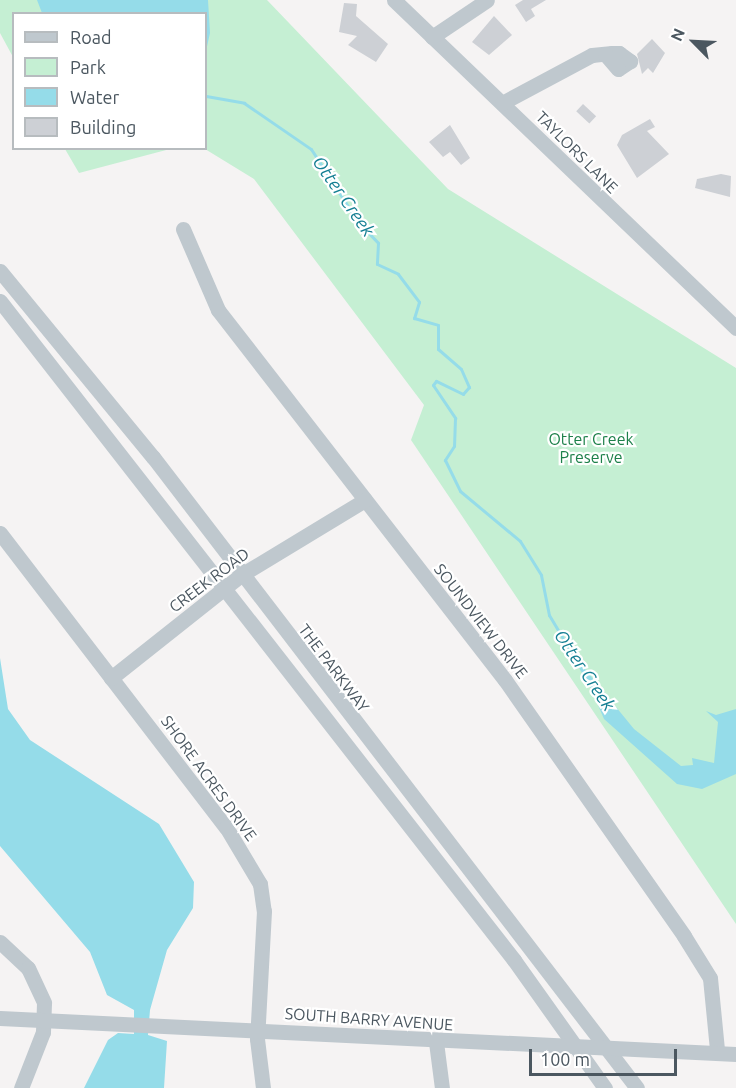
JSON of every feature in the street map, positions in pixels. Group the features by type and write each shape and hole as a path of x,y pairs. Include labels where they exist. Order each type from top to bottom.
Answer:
{"street":[{"name":"TAYLORS LANE","path":"394,0 736,328"},
{"path":"432,37 487,0"},
{"path":"502,103 576,62 605,54"},
{"name":"SOUNDVIEW DRIVE","path":"183,229 218,310 505,680 684,936 710,978 717,1050"},
{"name":"THE PARKWAY","path":"0,271 241,575 388,770 637,1088"},
{"path":"0,301 514,960 571,1047 605,1088"},
{"name":"CREEK ROAD","path":"111,678 241,575 365,500"},
{"name":"SHORE ACRES DRIVE","path":"0,533 226,827 260,884 264,911 258,1030 263,1088"},
{"path":"358,760 373,750"},
{"path":"373,780 388,770"},
{"path":"0,942 28,968 43,992 44,1020 21,1088"},
{"name":"SOUTH BARRY AVENUE","path":"0,1018 258,1030 436,1042 717,1050 736,1054"},
{"path":"436,1042 441,1088"}],"green space":[{"name":"Otter Creek Preserve","path":"0,0 267,0 448,189 736,368 736,924 411,440 424,405 254,179 207,150 207,12 12,12 12,55 0,33"},
{"path":"66,150 166,150 79,173"}],"water":[{"path":"37,0 208,0 210,33 207,46 207,12 42,12"},
{"path":"0,658 8,709 30,740 159,824 194,882 193,908 167,950 150,1010 148,1035 167,1041 164,1088 84,1088 108,1040 118,1033 134,1034 134,1010 107,995 90,952 0,846"},
{"path":"580,663 634,729 681,766 693,765 692,758 714,763 718,722 706,711 716,715 736,709 736,774 702,789 677,784 604,719"}],"building":[{"path":"523,0 546,0 531,9 535,16 526,22 515,5"},
{"path":"344,3 357,4 356,16 388,44 376,62 348,45 357,36 339,32"},
{"path":"494,16 512,35 489,55 472,42"},
{"path":"652,39 665,53 653,73 648,68 642,74 637,54"},
{"path":"583,104 596,116 589,124 576,111"},
{"path":"650,119 655,127 647,131 669,154 637,178 617,145 622,135"},
{"path":"450,125 470,158 461,165 450,152 443,157 429,142"},
{"path":"721,174 731,176 730,197 695,188 697,179"}],"waterway":[{"name":"Otter Creek","path":"207,96 244,103 311,149 358,222 378,243 377,264 398,274 419,302 414,318 438,325 438,349 461,369 469,387 463,394 436,381 433,385 455,418 454,446 445,460 460,491 520,541 541,575 549,615 586,677"}]}
